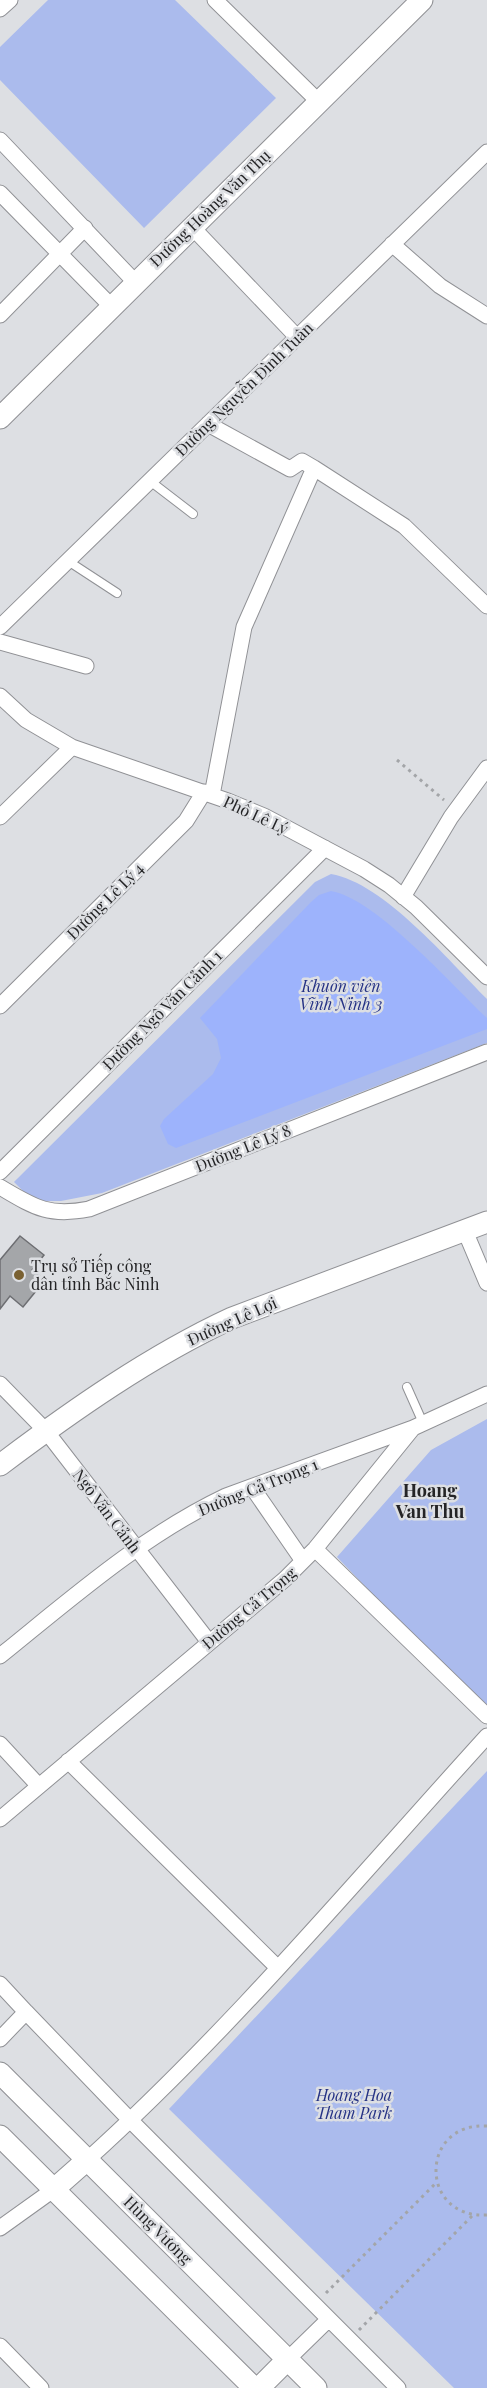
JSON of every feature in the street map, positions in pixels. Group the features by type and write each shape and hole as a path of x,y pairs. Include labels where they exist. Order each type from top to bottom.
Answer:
{"main road":[{"name":"Đường Hoàng Văn Thụ","path":"0,418 422,0"},
{"name":"Đường Lê Lợi","path":"0,1466 46,1431 169,1351 211,1327 487,1222"},
{"name":"Hùng Vương","path":"0,2073 316,2388"},
{"path":"0,2136 254,2388"},
{"path":"53,2190 87,2160"},
{"path":"259,2388 288,2359"}],"street":[{"path":"0,9 10,0"},
{"path":"223,3 319,102"},
{"path":"0,140 135,282"},
{"name":"Đường Nguyễn Đình Tuân","path":"0,627 487,152"},
{"path":"0,193 59,256 111,306"},
{"path":"192,226 297,337"},
{"path":"0,315 85,228"},
{"path":"392,244 440,286 487,316"},
{"path":"208,424 290,469 302,461 404,525 487,606"},
{"path":"208,793 244,627 314,468"},
{"path":"0,642 86,666"},
{"name":"Phố Lê Lý","path":"0,696 26,720 72,747 208,793 264,816 325,848 389,885 487,977"},
{"path":"0,817 72,747"},
{"path":"403,897 456,811 487,768"},
{"name":"Đường Lê Lý 4","path":"0,1006 186,821 208,793"},
{"name":"Đường Ngô Văn Cảnh 1","path":"0,1172 325,848"},
{"name":"Đường Lê Lý 8","path":"0,1187 40,1210 63,1214 89,1209 487,1052"},
{"path":"465,1231 487,1283"},
{"name":"Ngô Văn Cảnh","path":"0,1384 46,1431 209,1642"},
{"name":"Đường Cả Trọng","path":"0,1819 303,1561 418,1426 487,1394"},
{"name":"Đường Cả Trọng 1","path":"0,1656 136,1548 201,1508 418,1426"},
{"path":"252,1487 303,1561"},
{"path":"315,1549 487,1716"},
{"path":"87,2160 130,2121 277,1967 487,1736"},
{"path":"0,1744 38,1785"},
{"path":"68,1761 277,1967"},
{"path":"0,1984 130,2121 398,2388"},
{"path":"0,2039 26,2012"},
{"path":"0,2228 53,2190"},
{"path":"288,2359 329,2319"},
{"path":"0,2346 41,2388"}],"lane":[{"path":"150,481 193,514"},
{"path":"68,561 117,593"},
{"path":"407,1387 418,1426"}],"path":[{"path":"398,760 456,811"},
{"path":"487,2126 476,2125 460,2130 447,2139 436,2165 437,2181 450,2204 462,2212 487,2216"},
{"path":"315,2305 437,2181"},
{"path":"350,2339 473,2215"}],"green space":[{"path":"48,0 175,0 276,98 144,228 0,80 0,47"},
{"name":"Khuôn viên Vĩnh Ninh 3","path":"331,874 351,880 394,907 435,945 487,999 487,1043 102,1193 61,1201 33,1201 14,1182 315,882"},
{"path":"487,1419 487,1714 337,1557 431,1450"},
{"name":"Hoang Hoa Tham Park","path":"487,1771 487,2388 454,2388 169,2109"}],"shaded area":[{"path":"331,891 349,897 369,909 413,945 487,1018 487,1029 176,1148 168,1144 160,1126 164,1119 213,1074 221,1058 217,1039 200,1018 311,902 319,895"}],"building":[{"name":"Trụ sở Tiếp công dân tỉnh Bắc Ninh","path":"20,1236 44,1255 32,1270 45,1280 23,1307 10,1296 0,1309 0,1260"}],"place":[{"name":"Trụ sở Tiếp công dân tỉnh Bắc Ninh","path":"19,1275"}],"district":[{"name":"Hoang Van Thu","path":"430,1501"}]}
